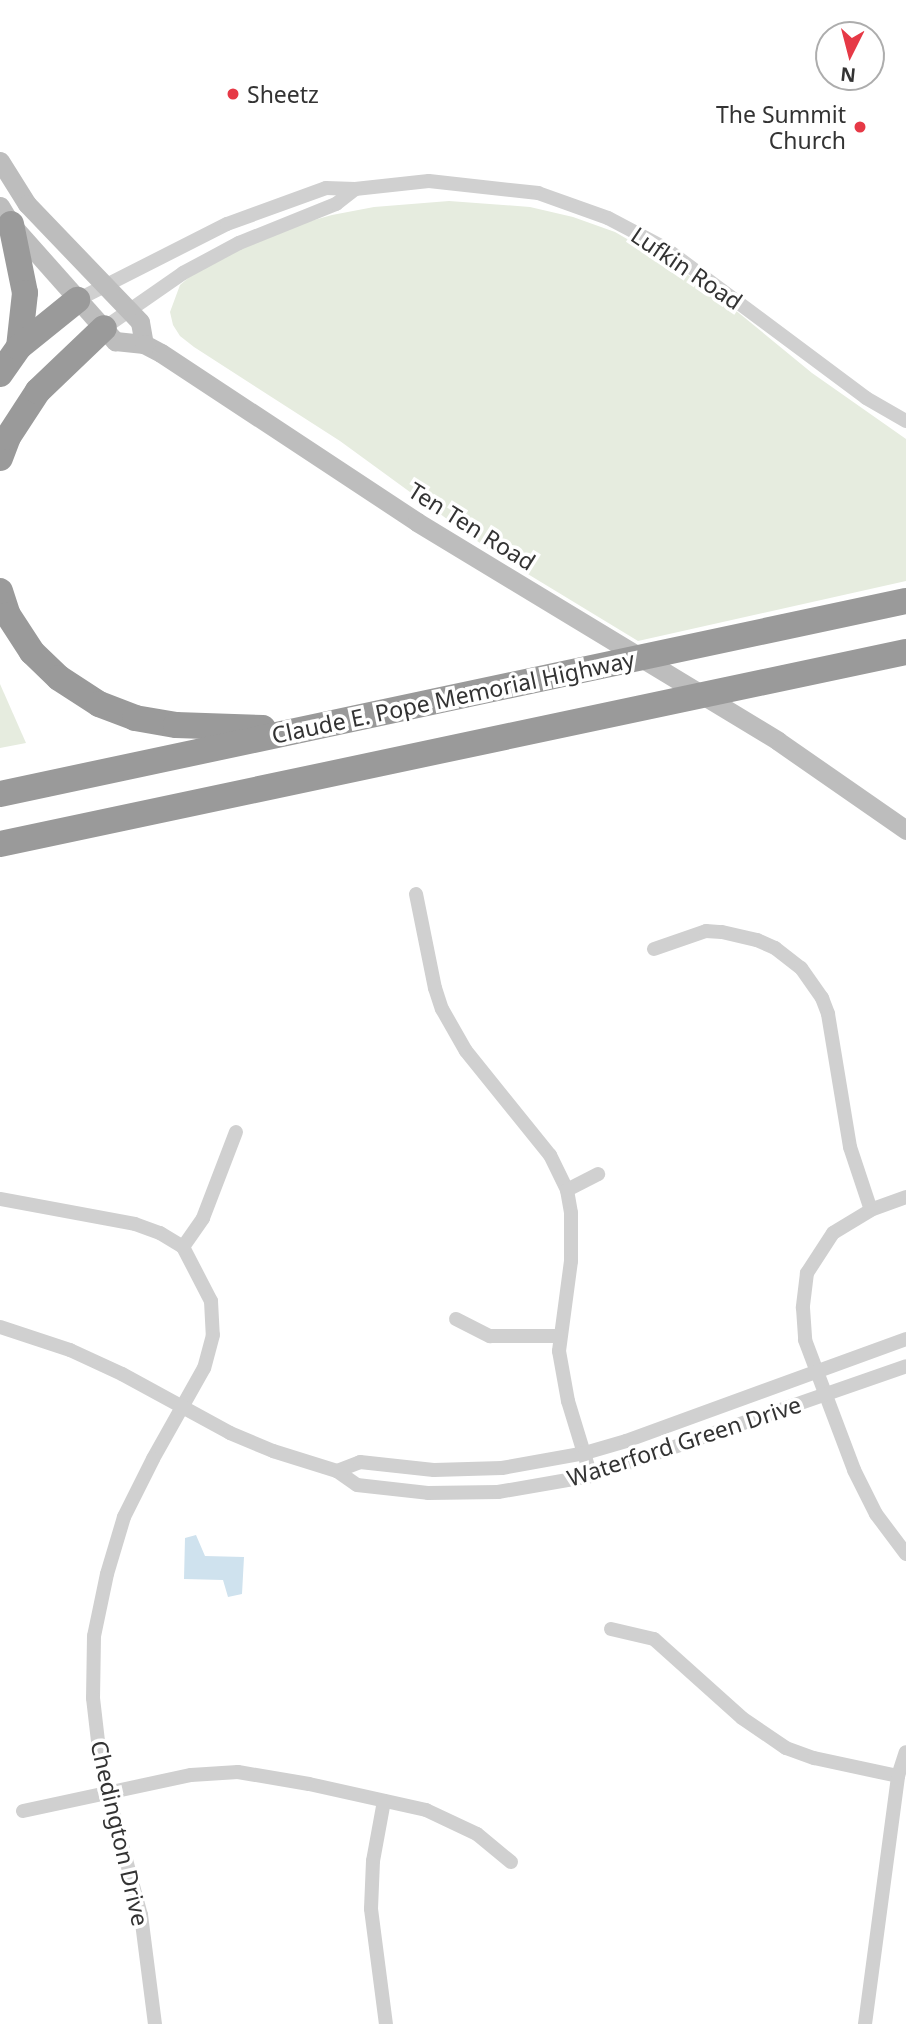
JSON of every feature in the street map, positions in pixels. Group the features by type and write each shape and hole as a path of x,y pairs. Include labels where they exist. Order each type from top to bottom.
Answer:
{"highway":[{"path":"5,215 25,293 19,347"},
{"path":"0,374 19,347 78,300"},
{"path":"0,458 8,438 38,391 104,328"},
{"path":"0,591 8,615 32,652 59,678 99,704 135,718 176,725 300,730"},
{"name":"Claude E. Pope Memorial Highway","path":"0,794 906,601"},
{"path":"0,844 906,652"}],"main road":[{"path":"0,161 27,204 140,322 144,344"},
{"name":"Ten Ten Road","path":"5,215 115,341 144,344 417,522 778,741 906,830"}],"street":[{"name":"Lufkin Road","path":"78,300 227,225 326,188 355,189 429,181 538,194 608,218 665,248 866,398 906,421"},
{"name":"Lufkin Road","path":"104,328 183,273 239,243 336,204 355,189"},
{"path":"416,894 435,988 447,1017 466,1051 550,1155 567,1190 571,1213 571,1261 560,1336 568,1401 591,1476"},
{"path":"654,949 706,930 722,932 766,944 801,968 822,998 828,1014 850,1147 871,1210"},
{"path":"0,1199 135,1224 183,1247 203,1219 236,1132"},
{"path":"567,1190 598,1174"},
{"path":"906,1196 871,1210 833,1233 807,1273 803,1288 803,1325 816,1371 854,1470 876,1514 906,1554"},
{"name":"Chedington Drive","path":"155,2024 141,1915 108,1792 93,1698 94,1636 124,1517 153,1459 184,1408 211,1347 211,1301 183,1247"},
{"path":"456,1319 490,1336 560,1336"},
{"name":"Waterford Green Drive","path":"0,1327 70,1350 230,1433 273,1451 337,1471 357,1485 467,1494 530,1487 591,1476 906,1366"},
{"name":"Waterford Green Drive","path":"337,1471 360,1462 434,1470 502,1468 585,1453 906,1339"},
{"path":"611,1629 654,1639 742,1718 786,1748 814,1758 898,1776"},
{"path":"865,2024 898,1776 906,1752"},
{"path":"23,1811 191,1775 238,1772 426,1810 477,1834 511,1862"},
{"path":"384,1801 373,1861 371,1909 386,2024"}],"shaded area":[{"path":"449,201 530,207 573,217 615,232 684,272 812,373 906,439 906,581 638,641 495,554 340,441 194,347 180,336 173,325 170,312 180,285 193,274 247,245 289,227 332,215 374,207"},
{"path":"0,684 26,743 0,748"}],"water":[{"path":"196,1535 205,1556 244,1557 242,1594 228,1597 223,1580 184,1579 185,1538"}],"place":[{"name":"Sheetz","path":"233,94"},
{"name":"The Summit Church","path":"860,127"}]}
